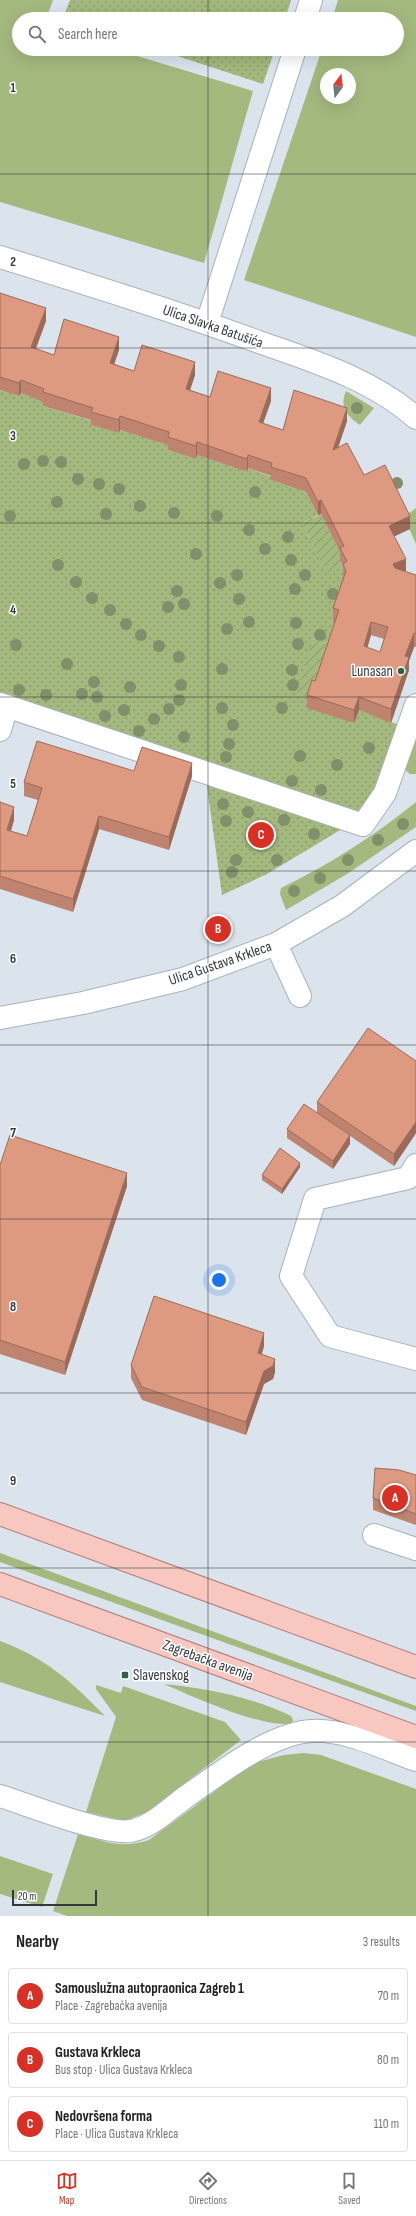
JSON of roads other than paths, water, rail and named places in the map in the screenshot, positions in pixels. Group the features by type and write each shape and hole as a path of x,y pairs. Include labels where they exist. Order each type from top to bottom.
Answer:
{"main road":[{"path":"0,1514 416,1667"},
{"name":"Zagrebačka avenija","path":"0,1584 416,1737"}],"street":[{"path":"307,12 311,0"},
{"path":"207,323 293,56"},
{"name":"Ulica Slavka Batušića","path":"0,257 207,323 328,367 378,390 416,418"},
{"path":"0,730 3,705 363,825 385,793 416,705"},
{"name":"Ulica Gustava Krkleca","path":"0,1018 83,1003 183,979 276,944 342,906 416,851"},
{"path":"276,944 300,996"},
{"path":"416,1165 408,1178 316,1199 291,1276 330,1336 416,1359"},
{"path":"374,1535 416,1549"},
{"path":"0,1796 116,1831 138,1829 263,1746 286,1736 312,1731 350,1736 416,1760"}],"place":[{"name":"Lunasan","path":"401,671"},
{"name":"Nedovršena forma","path":"261,835"},
{"name":"Gustava Krkleca","path":"218,929"},
{"name":"Samouslužna autopraonica Zagreb 1","path":"395,1498"},
{"name":"Slavenskog","path":"125,1675"}]}
